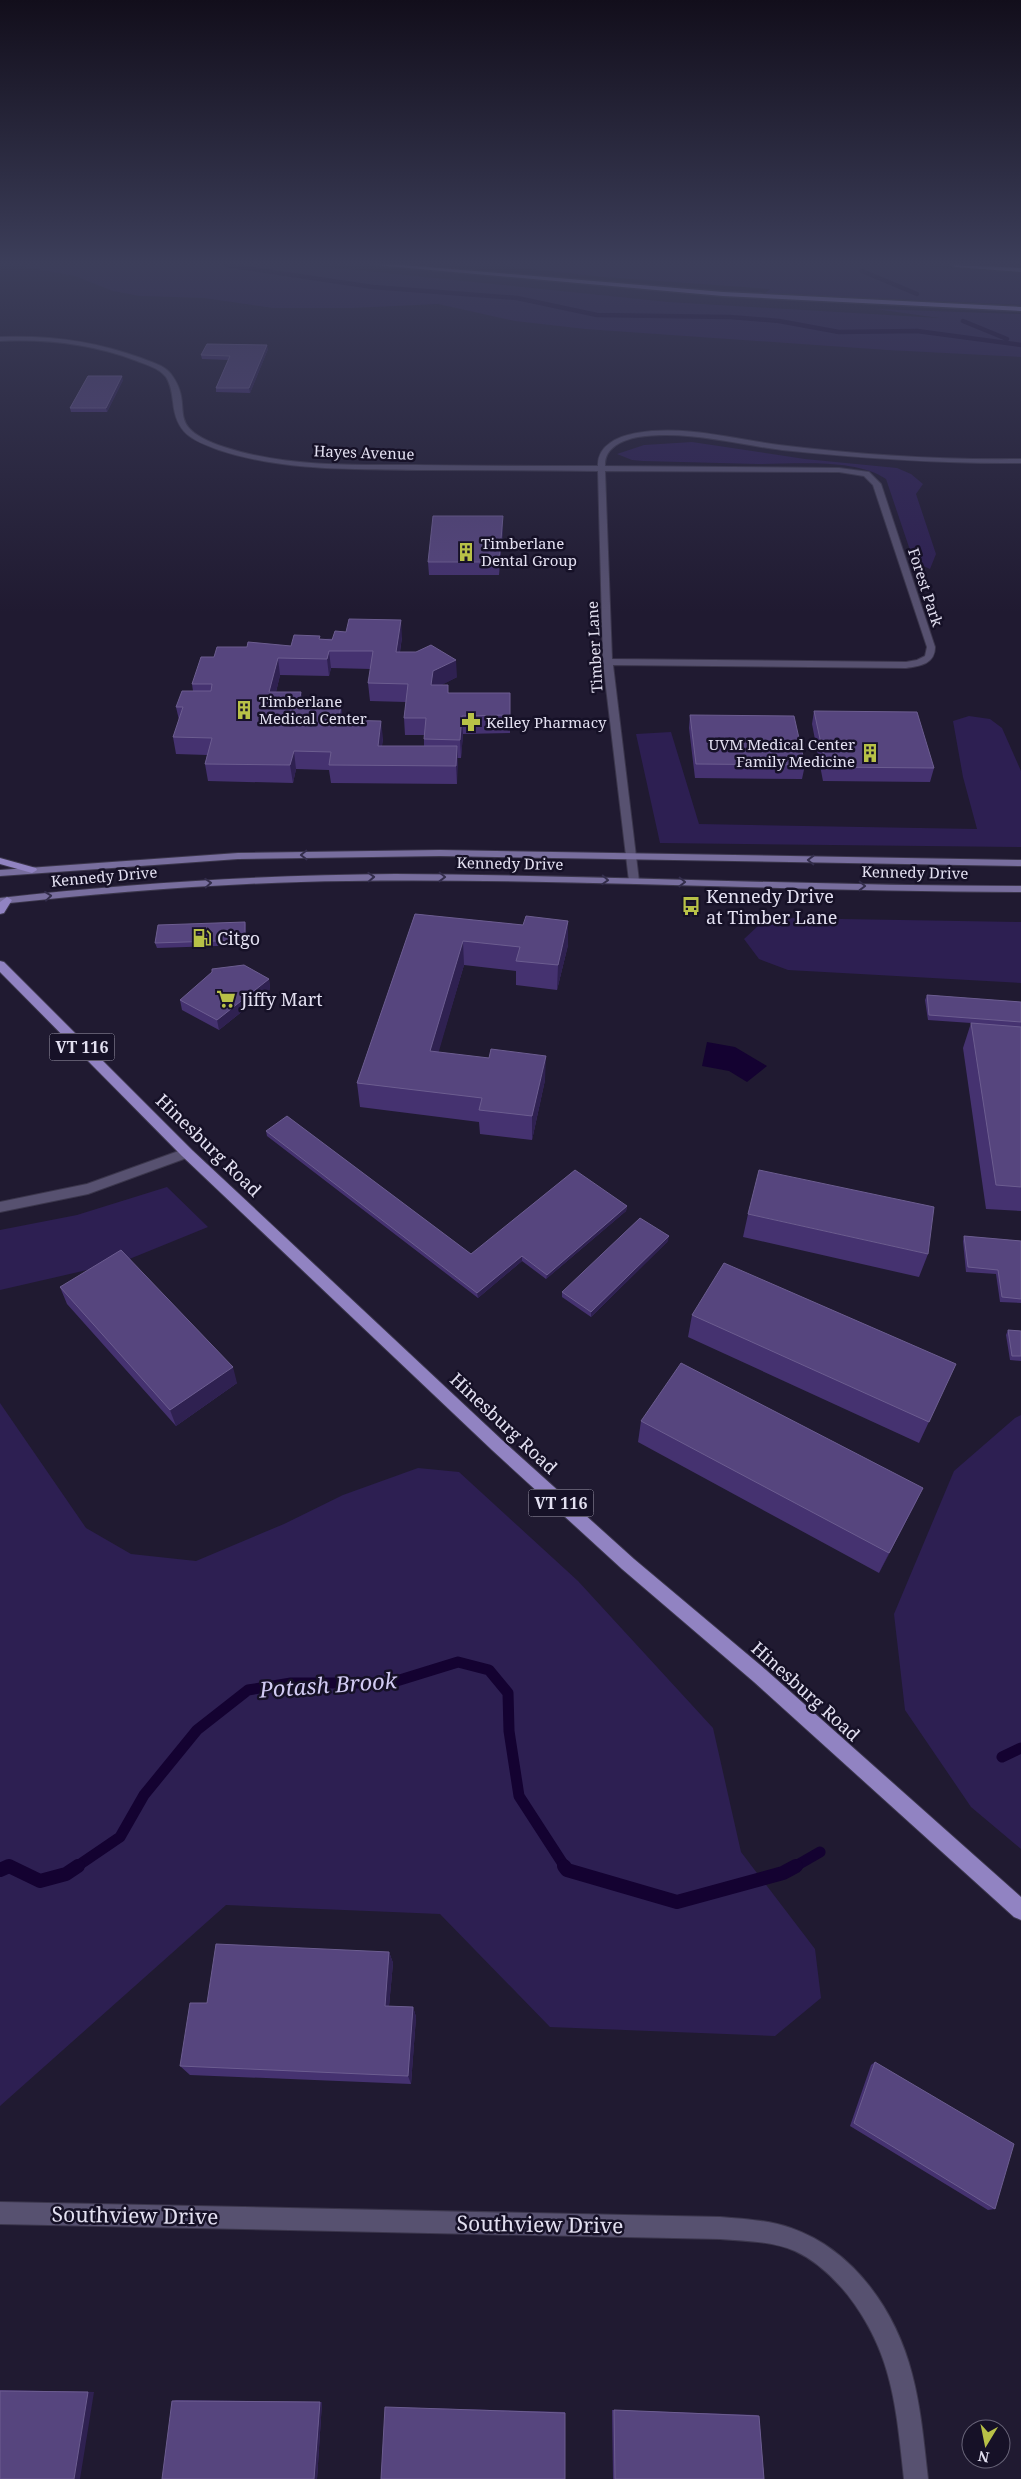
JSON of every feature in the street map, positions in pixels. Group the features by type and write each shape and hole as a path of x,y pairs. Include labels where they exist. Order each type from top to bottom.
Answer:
{"main road":[{"name":"Kennedy Drive","path":"0,873 238,856 440,853 1021,863"},
{"path":"0,861 32,870"},
{"name":"Kennedy Drive","path":"4,900 160,886 296,879 403,877 1021,890"},
{"path":"0,911 4,900"},
{"name":"Hinesburg Road","path":"0,965 187,1153 497,1445 599,1537 760,1676 1021,1910"}],"street":[{"name":"Hayes Avenue","path":"171,381 180,421 189,434 220,447 264,457 339,467 601,470"},
{"path":"601,470 602,454 610,445 627,438 662,433 796,449 930,460 1021,461"},
{"name":"Timber Lane","path":"601,470 605,526 608,662 634,881"},
{"name":"Forest Park","path":"601,470 845,470 871,476 877,484 932,652 928,660 906,665 608,662"},
{"path":"0,1206 88,1189 187,1153"},
{"name":"Southview Drive","path":"0,2213 720,2228 764,2231 792,2239 818,2251 839,2269 878,2315 892,2344 901,2372 916,2479"}],"shaded area":[{"path":"692,442 805,459 897,468 911,474 923,484 916,494 936,554 930,569 914,562 886,479 873,472 842,465 806,463 758,464 643,461 632,460 617,454 644,445"},
{"path":"969,716 990,719 1002,728 1021,771 1021,847 660,843 636,734 671,732 699,824 977,829 963,777 953,721"},
{"path":"784,918 1021,922 1021,983 788,970 759,959 744,939 759,925"},
{"path":"707,1042 735,1047 767,1066 747,1082 729,1071 702,1066"},
{"path":"167,1187 208,1227 122,1262 0,1290 0,1230 77,1215"},
{"path":"0,1403 86,1528 131,1554 196,1561 284,1524 343,1495 418,1468 459,1472 578,1581 713,1728 741,1852 815,1949 821,1998 775,2036 550,2027 440,1914 226,1905 0,2106"},
{"path":"1021,1415 1021,1849 971,1807 905,1710 894,1614 954,1471 1015,1418"}],"building":[{"path":"85,381 120,381 106,408 70,408"},
{"path":"219,381 252,381 249,388 216,388"},
{"name":"Timberlane Dental Group","path":"433,516 503,516 499,562 428,562"},
{"name":"Timberlane Medical Center","path":"349,619 401,620 396,652 416,652 431,645 456,660 433,671 431,685 448,685 448,693 510,693 510,715 462,716 460,740 424,739 426,718 404,718 408,684 368,683 373,651 329,651 327,659 278,658 269,692 301,692 299,703 341,703 339,720 381,721 378,746 457,746 456,766 329,765 331,752 294,751 290,765 205,764 212,738 173,737 183,707 176,707 182,691 211,691 212,684 192,684 201,657 214,657 217,647 247,647 248,642 291,646 294,635 320,636 319,639 332,640 335,631 346,632"},
{"name":"UVM Medical Center Family Medicine","path":"814,711 917,712 934,768 826,767"},
{"path":"690,715 794,716 805,765 696,764"},
{"path":"415,914 523,925 526,916 568,921 558,965 516,961 520,947 463,941 430,1051 489,1058 491,1049 546,1056 532,1116 479,1110 482,1098 357,1083"},
{"name":"Citgo","path":"245,922 245,940 155,943 158,925"},
{"name":"Jiffy Mart","path":"244,965 269,979 217,1020 180,1000 212,972 212,969"},
{"path":"927,995 1021,1002 1021,1022 929,1015"},
{"path":"971,1023 1021,1027 1021,1187 996,1185"},
{"path":"287,1116 471,1254 575,1170 627,1206 547,1275 522,1256 477,1293 266,1131"},
{"path":"759,1170 934,1207 928,1254 748,1214"},
{"path":"640,1218 669,1236 591,1312 562,1292"},
{"path":"964,1236 1021,1241 1021,1299 1002,1297 998,1270 968,1267"},
{"path":"121,1250 233,1367 170,1410 60,1287"},
{"path":"724,1263 956,1364 929,1422 692,1315"},
{"path":"1008,1330 1021,1331 1021,1356 1012,1356"},
{"path":"681,1363 923,1488 889,1553 641,1421"},
{"path":"216,1944 389,1952 385,2006 413,2007 408,2076 180,2066 190,2003 207,2003"},
{"path":"875,2062 1014,2144 995,2209 854,2123"},
{"path":"0,2391 88,2392 74,2479 0,2479"},
{"path":"172,2401 320,2402 314,2479 162,2479"},
{"path":"385,2407 565,2413 565,2479 381,2479"},
{"path":"614,2410 759,2416 764,2479 615,2479"}],"waterway":[{"name":"Potash Brook","path":"76,1867 120,1837 144,1795 197,1730 248,1690 291,1683 390,1683 458,1662 489,1670 508,1693 509,1731 519,1796 565,1867"},
{"name":"Potash Brook","path":"1002,1757 1021,1748"},
{"name":"Potash Brook","path":"794,1867 820,1852"},
{"name":"Potash Brook","path":"0,1870 9,1866 40,1881 66,1874 78,1866"},
{"name":"Potash Brook","path":"564,1866 567,1870 677,1902 783,1873 796,1866"}],"place":[{"name":"Timberlane Dental Group","path":"466,552"},
{"name":"Timberlane Medical Center","path":"244,710"},
{"name":"Kelley Pharmacy","path":"471,722"},
{"name":"UVM Medical Center Family Medicine","path":"870,753"},
{"name":"Kennedy Drive at Timber Lane","path":"691,906"},
{"name":"Citgo","path":"202,938"},
{"name":"Jiffy Mart","path":"226,999"}]}
